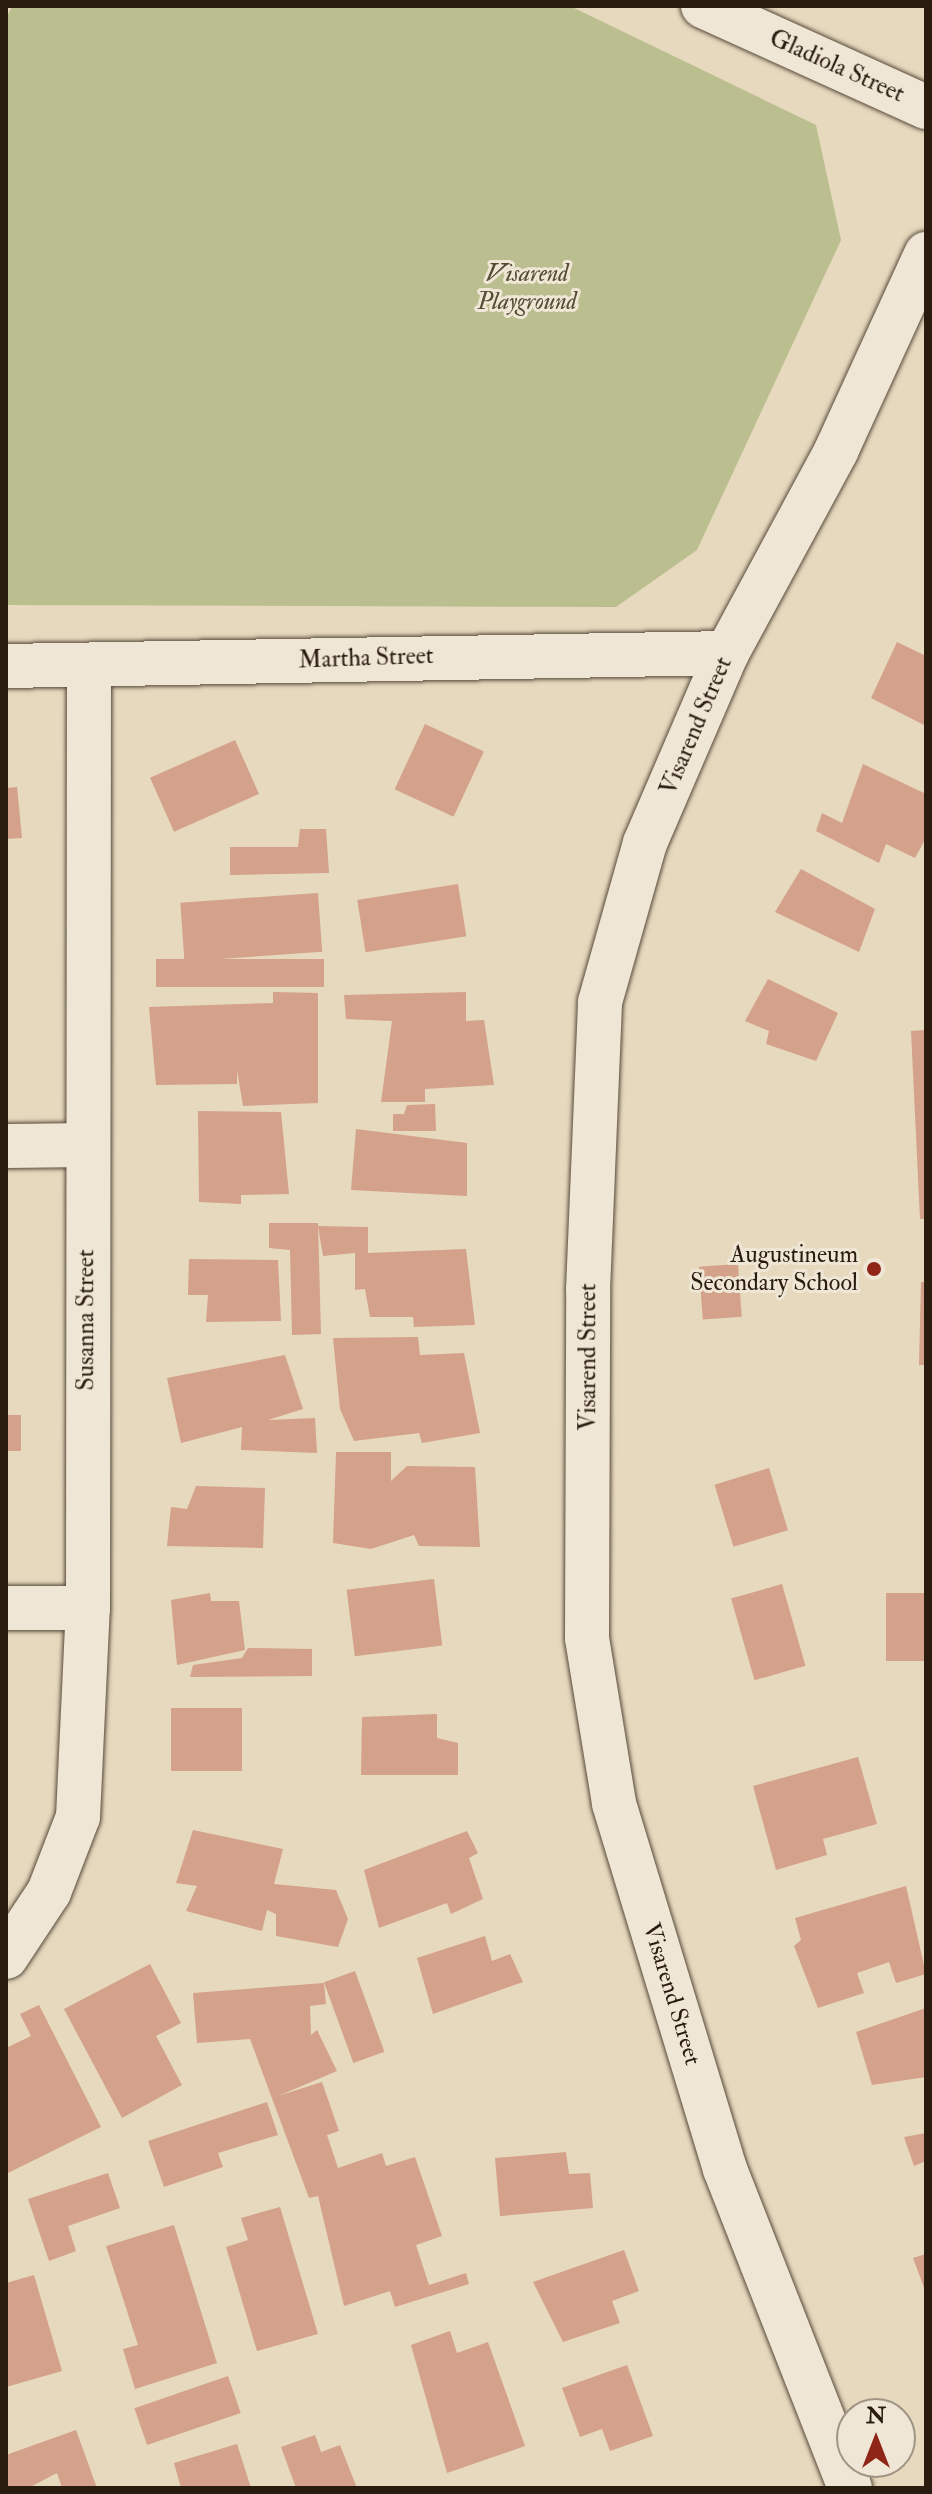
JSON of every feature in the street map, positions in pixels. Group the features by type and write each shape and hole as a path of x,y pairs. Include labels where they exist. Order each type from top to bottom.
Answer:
{"street":[{"name":"Gladiola Street","path":"703,6 926,107"},
{"name":"Visarend Street","path":"841,2485 725,2169 614,1803 587,1638 588,1290 600,1002 645,843 727,653 836,451 926,254"},
{"name":"Martha Street","path":"6,666 727,653"},
{"name":"Susanna Street","path":"6,1957 49,1892 78,1817 88,1608 86,1145 89,665"},
{"path":"6,1146 86,1145"},
{"path":"6,1608 88,1608"}],"green space":[{"name":"Visarend Playground","path":"12,6 570,6 816,125 841,240 697,550 616,607 6,605 6,19"}],"building":[{"path":"897,642 926,656 926,726 871,698"},
{"path":"425,724 484,751 453,817 395,789"},
{"path":"235,740 259,794 174,832 150,778"},
{"path":"863,764 926,794 926,838 915,858 886,844 879,863 816,831 822,813 842,823"},
{"path":"17,787 22,838 6,839 6,788"},
{"path":"300,829 326,829 329,873 230,875 230,847 298,847"},
{"path":"801,869 875,909 859,952 775,912"},
{"path":"458,884 466,936 366,952 357,900"},
{"path":"318,893 322,952 184,961 180,903"},
{"path":"156,959 324,959 324,987 156,987"},
{"path":"768,979 838,1013 816,1061 766,1044 769,1031 745,1021"},
{"path":"273,992 318,993 318,1103 243,1106 237,1070 237,1084 156,1085 149,1007 273,1003"},
{"path":"466,992 466,1021 484,1020 494,1085 425,1089 425,1102 381,1102 392,1021 346,1019 344,995"},
{"path":"926,1030 926,1219 920,1219 911,1031"},
{"path":"435,1104 436,1131 393,1131 393,1114 404,1114 407,1105"},
{"path":"198,1111 281,1112 289,1194 241,1195 241,1204 199,1202"},
{"path":"356,1129 467,1143 467,1196 351,1190"},
{"path":"269,1223 318,1223 321,1334 292,1335 290,1250 269,1248"},
{"path":"318,1226 368,1227 368,1253 466,1249 475,1325 414,1327 413,1317 370,1317 365,1289 355,1290 355,1253 323,1256"},
{"path":"189,1259 278,1260 281,1321 206,1322 208,1295 188,1295"},
{"path":"738,1264 742,1317 703,1320 699,1267"},
{"path":"921,1282 926,1282 926,1365 919,1365"},
{"path":"418,1337 420,1355 464,1353 480,1433 422,1443 419,1433 354,1441 340,1409 333,1338"},
{"path":"285,1355 303,1409 268,1420 315,1418 317,1453 241,1450 242,1427 181,1443 167,1378"},
{"path":"6,1415 21,1415 21,1451 6,1451"},
{"path":"336,1452 391,1452 391,1481 407,1466 475,1467 480,1547 419,1546 414,1535 371,1549 333,1543"},
{"path":"769,1468 788,1530 733,1547 714,1485"},
{"path":"196,1486 265,1488 263,1548 167,1546 171,1507 187,1509"},
{"path":"434,1579 442,1646 355,1656 347,1590"},
{"path":"782,1584 805,1666 754,1680 731,1599"},
{"path":"210,1593 211,1601 239,1601 245,1650 177,1665 171,1600"},
{"path":"886,1593 926,1593 926,1661 886,1661"},
{"path":"248,1648 312,1649 312,1676 190,1677 193,1665 242,1658"},
{"path":"171,1708 242,1708 242,1771 171,1771"},
{"path":"437,1714 437,1738 458,1743 458,1775 361,1775 362,1717"},
{"path":"858,1757 877,1824 823,1839 827,1855 776,1870 753,1786"},
{"path":"193,1830 283,1849 274,1884 336,1890 348,1919 338,1947 276,1936 276,1914 267,1910 262,1931 186,1911 197,1886 176,1883"},
{"path":"467,1831 478,1853 469,1858 483,1899 451,1914 447,1903 379,1928 364,1870"},
{"path":"906,1886 926,1974 896,1983 889,1962 857,1973 864,1993 818,2008 794,1946 801,1940 795,1918"},
{"path":"485,1936 492,1961 510,1954 523,1982 433,2014 417,1958"},
{"path":"150,1964 181,2023 156,2036 182,2085 122,2118 64,2009"},
{"path":"355,1971 384,2052 353,2063 324,1982"},
{"path":"324,1983 326,2004 310,2006 311,2035 317,2030 337,2071 278,2096 322,2082 339,2131 327,2135 338,2168 382,2153 386,2166 415,2157 442,2236 416,2245 429,2285 466,2273 469,2284 395,2307 390,2291 344,2306 318,2196 309,2198 250,2039 197,2043 193,1993"},
{"path":"39,2005 101,2127 6,2174 6,2048 31,2036 20,2014"},
{"path":"926,2008 926,2077 872,2085 856,2032"},
{"path":"267,2102 278,2135 218,2153 223,2167 164,2187 148,2141"},
{"path":"926,2133 926,2161 914,2166 904,2137"},
{"path":"566,2152 569,2174 590,2173 593,2208 500,2216 495,2158"},
{"path":"108,2173 120,2208 68,2226 76,2251 49,2261 28,2199"},
{"path":"280,2207 318,2334 257,2351 226,2247 248,2240 241,2218"},
{"path":"174,2225 217,2363 135,2389 123,2349 138,2345 106,2246"},
{"path":"624,2250 639,2291 612,2301 620,2323 563,2342 533,2282"},
{"path":"926,2254 926,2293 913,2258"},
{"path":"34,2275 62,2371 6,2387 6,2283"},
{"path":"450,2331 457,2353 488,2342 525,2446 447,2473 411,2345"},
{"path":"627,2365 653,2436 610,2451 602,2429 580,2437 562,2388"},
{"path":"228,2376 241,2413 147,2445 134,2408"},
{"path":"76,2430 97,2488 62,2488 57,2473 28,2488 6,2488 6,2455"},
{"path":"315,2435 321,2452 340,2445 357,2488 296,2488 281,2447"},
{"path":"237,2444 251,2488 181,2488 174,2463"}],"place":[{"name":"Augustineum Secondary School","path":"874,1269"}]}
